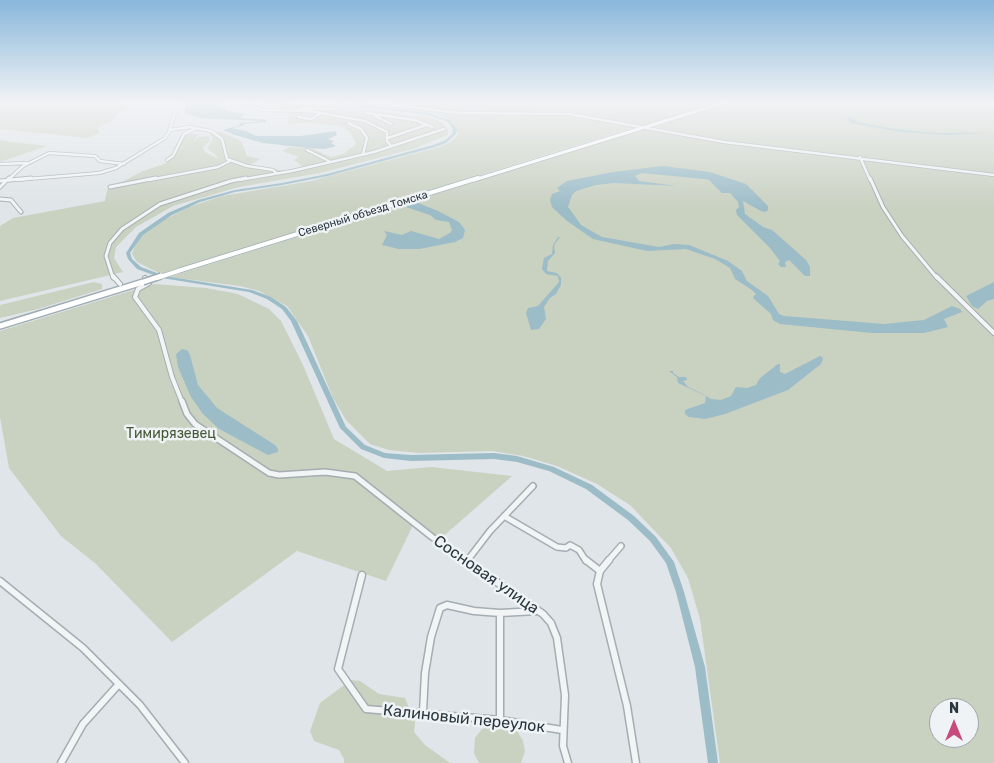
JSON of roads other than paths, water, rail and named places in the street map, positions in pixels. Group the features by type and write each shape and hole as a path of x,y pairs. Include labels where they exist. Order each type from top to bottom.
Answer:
{"main road":[{"name":"Северный объезд Томска","path":"0,326 144,280 613,138"}],"street":[{"path":"0,181 99,173 125,164 164,138"},
{"path":"168,160 173,156 182,138"},
{"path":"220,138 227,159 230,161"},
{"path":"363,154 367,138"},
{"path":"388,138 387,141 391,146"},
{"path":"120,284 114,280 106,256 110,243 122,229 160,204 238,179 331,162 417,138"},
{"path":"699,138 994,175"},
{"path":"307,150 331,162"},
{"path":"40,151 95,156 100,161 125,164"},
{"path":"0,187 28,163 50,153"},
{"path":"860,157 883,207 902,236 940,281 994,333"},
{"path":"110,187 218,167 230,161 273,170 276,173"},
{"path":"0,164 28,163"},
{"path":"0,199 11,200 21,212"},
{"name":"Сосновая улица","path":"144,280 149,284 137,290 135,297 159,330 172,377 187,414 195,424 269,473 279,475 325,472 355,476 432,537 537,611 551,623 556,638 565,695 562,746 568,763"},
{"path":"467,562 504,516 533,486"},
{"path":"504,516 557,547 566,548 570,545 579,550 584,554 586,561 600,571"},
{"path":"621,546 600,571 597,584 614,660 627,706 636,763"},
{"name":"Калиновый переулок","path":"362,575 338,669 366,710 423,712 500,720 562,730"},
{"path":"0,581 83,648 140,705 185,763"},
{"path":"423,712 431,637 438,610 448,606 500,613 537,611"},
{"path":"500,613 500,720"},
{"path":"61,763 83,724 119,684"}],"water":[{"path":"244,138 331,138 328,139 334,141 331,143 336,146 325,149 263,143"},
{"path":"663,166 710,172 746,184 768,206 768,210 765,212 761,211 743,201 745,214 763,227 772,230 806,260 810,267 810,276 805,276 789,260 785,262 786,267 781,267 778,264 780,261 770,248 737,215 738,202 730,193 722,193 709,180 642,173 635,176 639,181 677,186 614,183 596,185 576,191 572,195 568,207 581,225 602,237 659,247 674,244 689,245 728,261 742,271 747,281 768,296 779,314 784,316 884,324 924,320 952,306 960,309 962,312 944,319 948,327 924,333 872,333 780,324 773,320 771,314 754,299 753,297 756,294 752,290 735,279 730,268 715,259 686,249 647,251 593,239 567,221 552,207 550,200 552,194 560,191 557,188 567,181 613,172"},
{"path":"416,202 459,222 465,230 463,238 455,242 419,249 399,249 382,245 387,235 384,231 402,235 411,231 439,239 450,233 452,230 449,222 436,220 430,215 406,207"},
{"path":"558,237 560,237 554,245 555,253 548,261 547,271 557,273 561,278 561,285 556,294 550,298 544,307 546,319 539,329 531,330 526,313 528,308 538,306 559,282 558,276 546,274 542,269 544,258 552,254 553,245"},
{"path":"994,282 994,299 987,301 978,309 972,306 966,296"},
{"path":"182,349 187,350 190,355 198,385 217,408 275,445 278,452 268,455 219,429 203,414 191,397 178,367 176,354"},
{"path":"820,356 823,359 821,364 788,390 725,414 705,419 689,417 685,414 685,410 705,403 706,396 678,383 677,377 669,371 673,371 679,377 686,377 687,380 683,381 688,387 703,394 711,399 721,400 731,396 736,387 747,388 756,385 760,378 778,364 780,364 780,372 785,374"}],"waterway":[{"path":"450,138 445,142 434,146 327,175 235,191 199,201 170,214 141,234 128,253 130,259 139,268 164,277 250,291 269,298 284,308 294,321 343,428 363,447 384,455 411,458 494,456 517,459 551,469 589,487 631,518 653,539 670,562 700,667 713,763"}],"park label":[{"name":"Тимирязевец","path":"171,434"}]}
